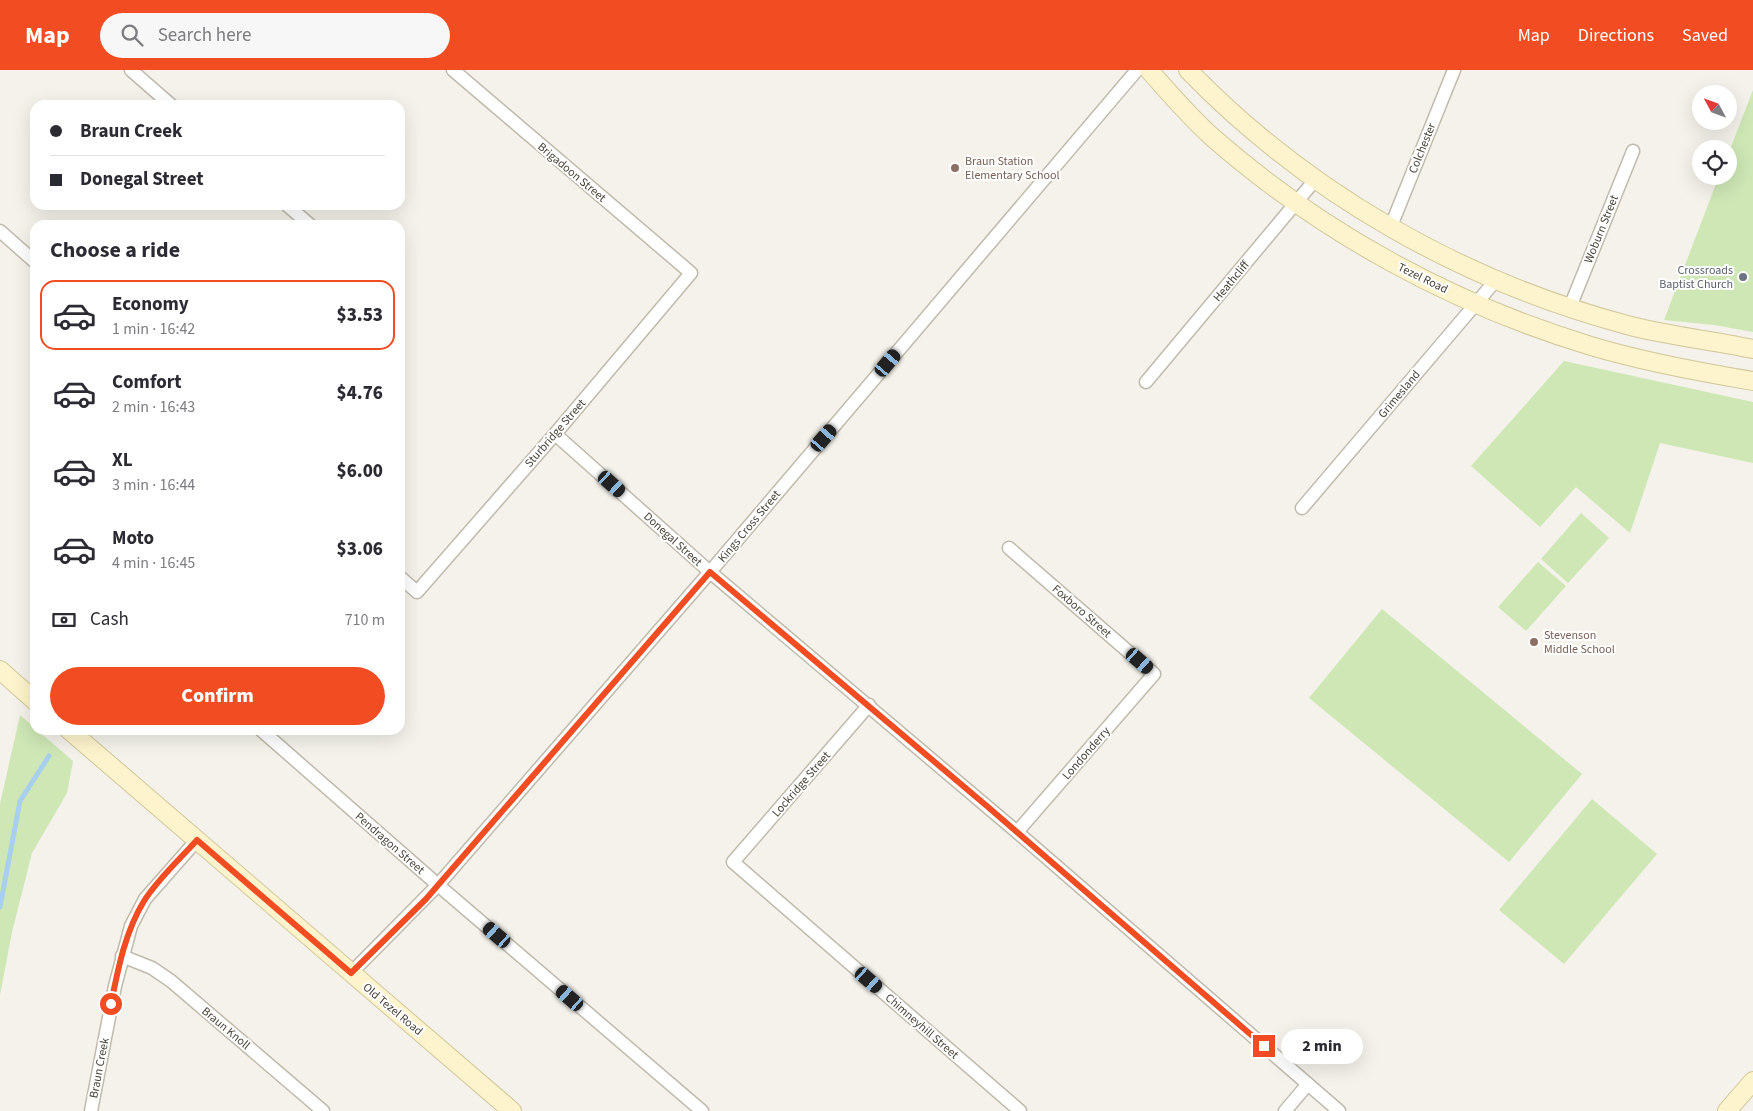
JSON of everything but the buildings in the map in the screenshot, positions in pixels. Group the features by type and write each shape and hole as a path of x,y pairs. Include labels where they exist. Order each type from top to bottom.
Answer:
{"main road":[{"name":"Tezel Road","path":"1149,70 1211,136 1296,203 1385,259 1427,281 1476,304 1591,346 1703,373 1753,381"},
{"path":"1188,70 1251,130 1315,180 1390,226 1453,261 1496,280 1570,308 1627,325 1677,336 1753,348"},
{"path":"0,670 30,697"},
{"name":"Old Tezel Road","path":"75,735 512,1111"},
{"path":"1727,1111 1753,1081"}],"street":[{"path":"130,70 165,100"},
{"name":"Brigadoon Street","path":"453,70 691,273"},
{"name":"Kings Cross Street","path":"351,973 438,885 710,572 1137,70"},
{"name":"Colchester","path":"1390,226 1454,70"},
{"name":"Woburn Street","path":"1570,308 1633,151"},
{"name":"Heathcliff","path":"1146,382 1315,180"},
{"path":"293,210 304,220"},
{"path":"0,231 30,258"},
{"name":"Sturbridge Street","path":"405,581 417,592 555,434 691,273"},
{"name":"Grimesland","path":"1302,508 1496,280"},
{"name":"Donegal Street","path":"555,434 710,572 1018,832 1339,1111"},
{"name":"Foxboro Street","path":"1009,548 1154,674"},
{"name":"Londonderry","path":"1018,832 1154,674"},
{"name":"Lockridge Street","path":"733,862 869,706"},
{"name":"Pendragon Street","path":"268,735 438,885 702,1111"},
{"name":"Braun Creek","path":"91,1111 115,986 131,926 145,899 197,840"},
{"name":"Chimneyhill Street","path":"733,862 1020,1111"},
{"name":"Braun Knoll","path":"122,956 152,968 171,981 323,1111"},
{"path":"1285,1111 1308,1084"}],"green space":[{"path":"1753,90 1753,332 1714,325 1664,320 1716,185 1737,185 1737,140 1734,140"},
{"path":"1564,361 1753,402 1753,463 1660,443 1630,533 1576,487 1540,527 1471,466"},
{"path":"1581,513 1609,538 1568,583 1541,559"},
{"path":"1538,562 1566,586 1526,631 1498,607"},
{"path":"1382,609 1582,774 1509,862 1309,698"},
{"path":"20,715 30,724 30,735 43,735 73,761 67,793 32,853 12,932 0,995 0,804"},
{"path":"1592,799 1657,854 1564,964 1499,910"}],"waterway":[{"path":"0,907 20,801 49,756"}],"place":[{"name":"Braun Station Elementary School","path":"955,168"},
{"name":"Crossroads Baptist Church","path":"1743,277"},
{"name":"Stevenson Middle School","path":"1534,642"}],"route":[{"path":"111,1004 126,940 138,912 154,888 197,840 351,973 426,899 710,572 855,693 1264,1046"}]}
